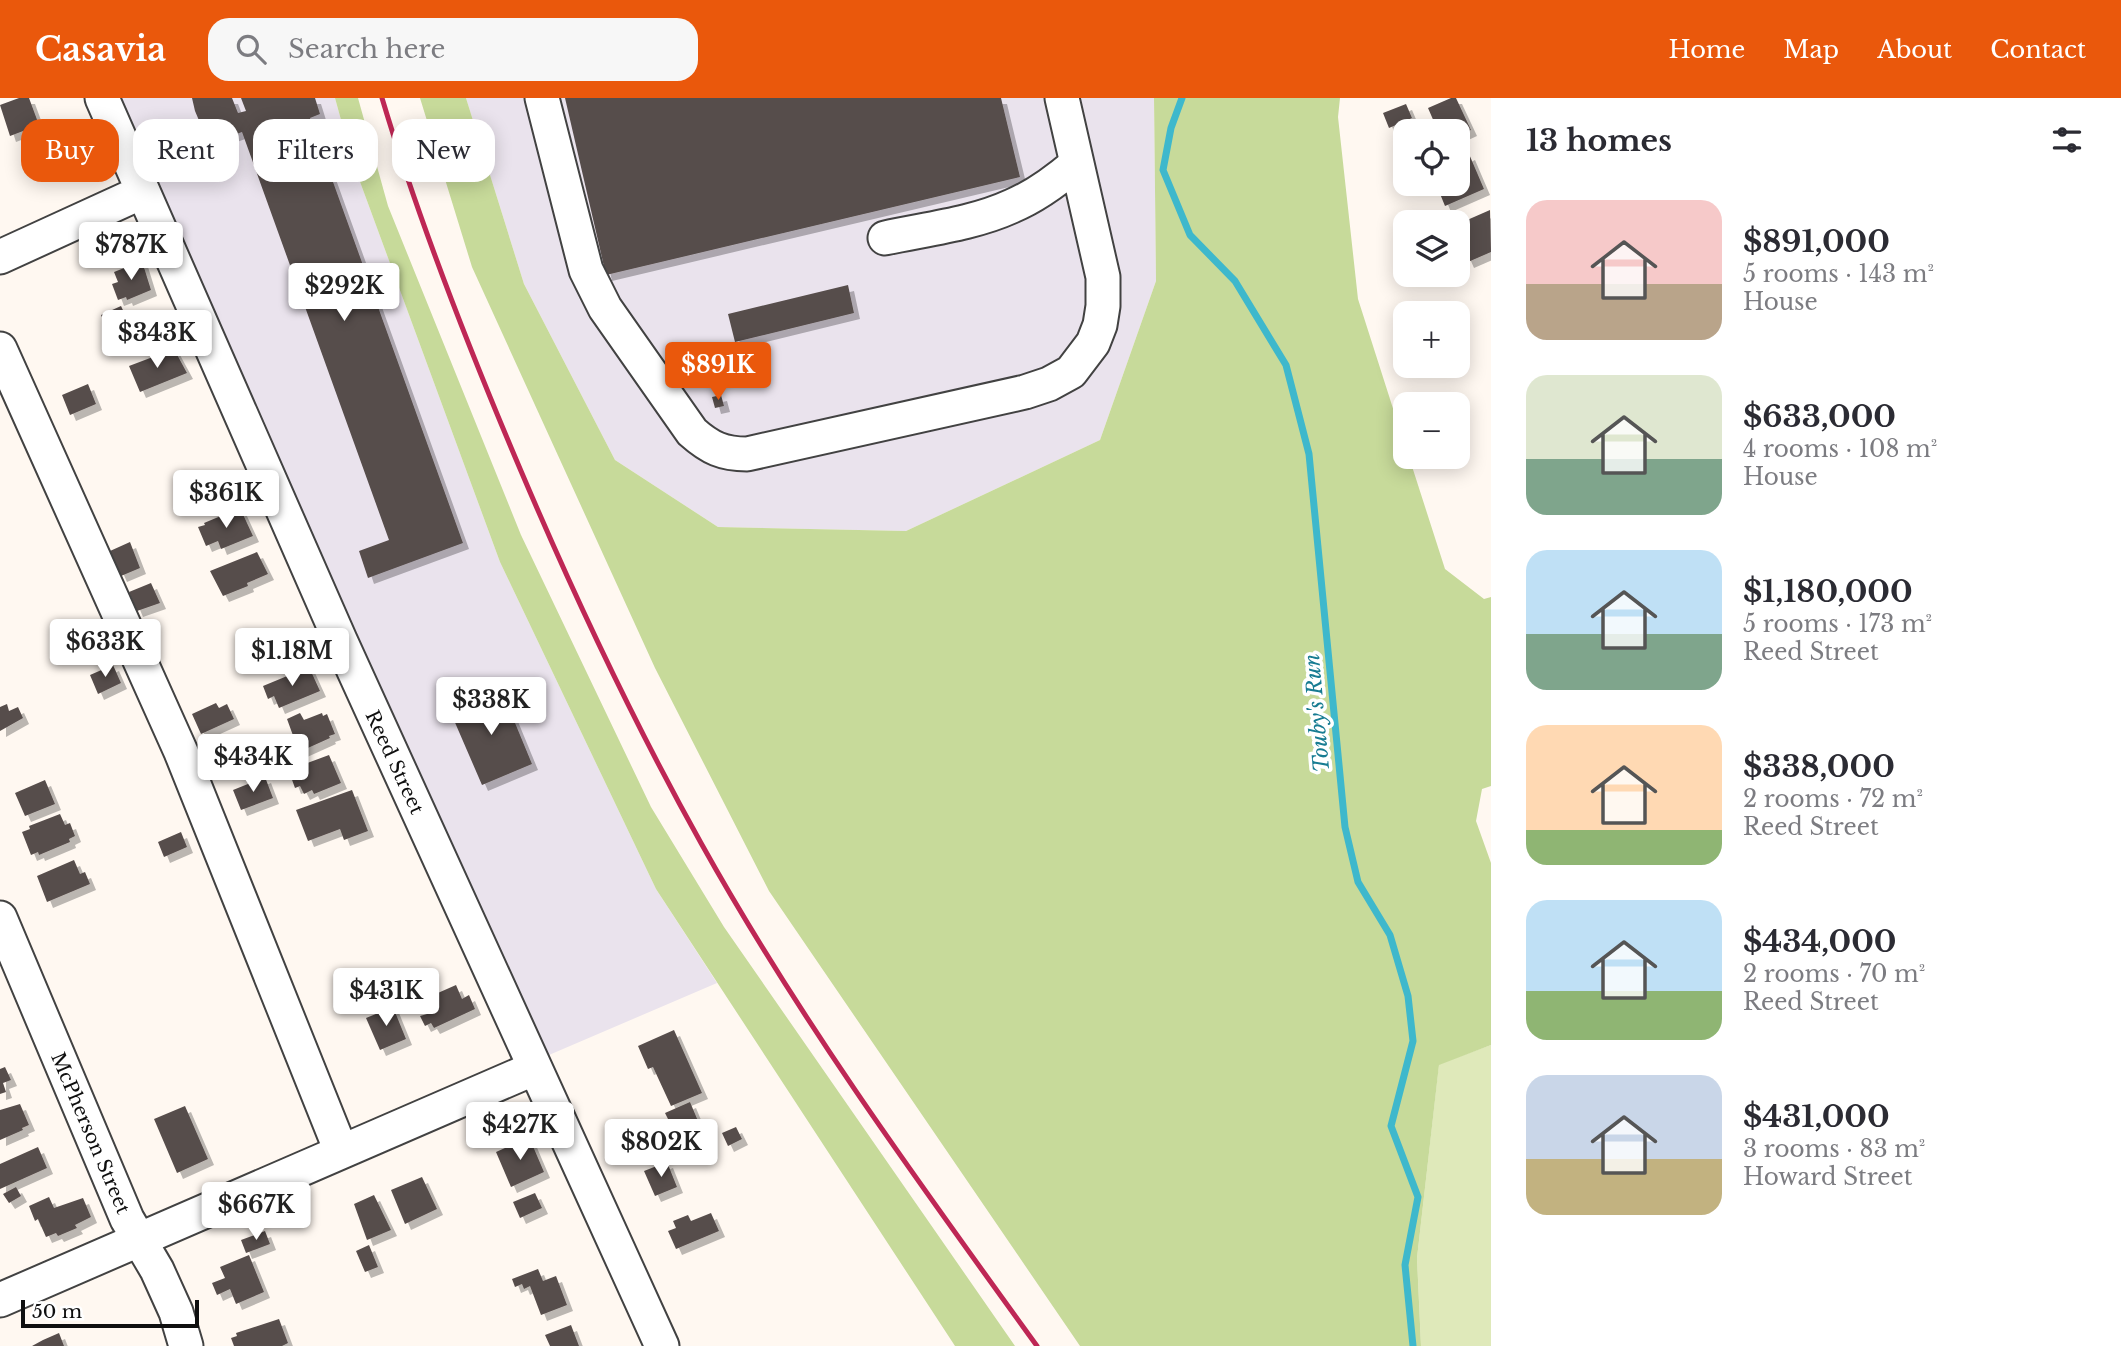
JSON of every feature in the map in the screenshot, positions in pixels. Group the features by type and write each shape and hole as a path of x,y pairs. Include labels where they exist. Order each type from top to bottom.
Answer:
{"street":[{"name":"Reed Street","path":"103,98 340,640 662,1346"},
{"path":"542,98 586,270 595,290 621,333 692,432 705,444 729,454 747,454 1004,397 1049,384 1071,372 1093,343 1100,325 1103,277 1062,98"},
{"path":"885,238 980,217 1011,207 1039,192 1076,164"},
{"path":"0,257 142,192"},
{"path":"0,349 181,752 341,1152"},
{"name":"McPherson Street","path":"0,918 127,1219 158,1270 176,1312 186,1346"},
{"path":"0,1300 536,1068"}],"shaded area":[{"path":"95,98 335,98 341,119 253,119 253,182 360,182 500,562 656,889 717,983 542,1058 134,182 239,182 239,119 133,119 133,180 119,150 119,119 105,119"},
{"path":"466,98 1154,98 1156,281 1100,440 906,531 718,527 615,460 524,284 492,182 495,182 495,119 473,119"}],"green space":[{"path":"335,98 358,98 364,119 341,119"},
{"path":"420,98 466,98 473,119 426,119"},
{"path":"1154,98 1340,98 1338,117 1358,299 1393,408 1393,469 1413,469 1445,569 1484,599 1491,597 1491,786 1482,789 1476,821 1491,863 1491,1045 1439,1065 1417,1258 1421,1346 1080,1346 769,891 655,668 472,267 446,182 492,182 524,284 615,460 718,527 906,531 1100,440 1156,281"},
{"path":"378,170 388,206 521,535 651,807 724,927 1015,1346 955,1346 656,889 500,562 360,182 378,182"},
{"path":"1491,1045 1491,1346 1421,1346 1417,1258 1439,1064"}],"building":[{"path":"19,98 29,98 37,119 21,119 21,132 10,136 0,105"},
{"path":"192,98 232,98 238,113 246,111 241,98 315,98 320,114 310,119 253,119 253,163 242,132 239,133 239,119 198,119"},
{"path":"565,98 1001,98 1020,177 606,275"},
{"path":"1456,98 1466,119 1433,119 1428,108"},
{"path":"1406,104 1412,118 1393,119 1393,126 1389,128 1383,113"},
{"path":"1470,156 1484,189 1470,195"},
{"path":"260,182 333,182 463,543 368,578 359,551 389,540"},
{"path":"1441,196 1468,196 1445,206"},
{"path":"1490,210 1491,252 1470,261 1470,219"},
{"path":"142,261 151,290 127,300 126,297 118,300 112,284 118,282 114,272"},
{"path":"848,285 854,313 735,342 728,314"},
{"path":"121,306 131,327 110,336 101,315"},
{"path":"174,349 187,373 140,392 129,366"},
{"path":"88,384 96,404 70,415 62,395"},
{"path":"721,395 724,406 715,408 712,397"},
{"path":"221,473 223,479 229,477 236,496 203,509 201,502 190,507 182,488"},
{"path":"240,508 253,536 221,549 218,541 206,546 198,527"},
{"path":"130,542 140,568 121,576 110,551"},
{"path":"257,552 268,574 223,596 210,571"},
{"path":"151,583 160,603 137,611 129,592"},
{"path":"113,665 121,683 98,694 90,675"},
{"path":"309,667 320,691 279,708 274,696 268,699 263,686"},
{"path":"501,689 532,764 482,785 450,711"},
{"path":"216,703 219,708 227,704 234,719 201,734 192,714"},
{"path":"7,704 9,711 18,707 23,718 0,731 0,707"},
{"path":"300,713 304,720 322,713 323,716 327,714 335,734 299,752 287,719"},
{"path":"205,754 210,766 200,770 194,759"},
{"path":"329,755 341,783 314,794 312,790 304,794 300,786 295,788 291,777 296,775 295,771 303,768 302,765"},
{"path":"265,777 273,798 241,810 233,790"},
{"path":"45,780 55,804 25,816 15,793"},
{"path":"352,790 368,831 344,840 340,829 308,841 296,810"},
{"path":"60,814 65,825 70,823 75,836 69,839 70,842 39,855 38,852 31,855 22,832 30,829 29,826"},
{"path":"181,832 187,847 164,857 158,842"},
{"path":"74,860 80,874 85,872 90,884 47,902 37,876"},
{"path":"456,985 462,999 469,995 475,1009 434,1028 431,1023 425,1026 420,1016 427,1014 422,1000"},
{"path":"393,1007 406,1039 380,1050 366,1018"},
{"path":"674,1030 702,1093 671,1106 653,1067 648,1069 638,1046"},
{"path":"5,1067 11,1080 3,1083 6,1092 0,1094 0,1069"},
{"path":"690,1102 698,1121 674,1131 665,1113"},
{"path":"20,1104 29,1125 0,1140 0,1110"},
{"path":"185,1106 208,1159 177,1173 154,1119"},
{"path":"736,1127 742,1139 728,1146 722,1133"},
{"path":"529,1137 544,1172 511,1187 496,1152"},
{"path":"38,1147 47,1168 0,1189 0,1164"},
{"path":"667,1162 677,1187 655,1196 644,1171"},
{"path":"422,1177 437,1209 405,1224 391,1190"},
{"path":"16,1187 21,1196 9,1203 3,1194"},
{"path":"535,1193 542,1208 520,1218 513,1202"},
{"path":"374,1195 391,1230 367,1240 354,1204"},
{"path":"49,1197 54,1208 83,1198 91,1217 75,1225 77,1228 58,1236 56,1233 46,1237 29,1206"},
{"path":"711,1213 719,1231 676,1249 668,1231 676,1228 673,1221 688,1215 691,1221"},
{"path":"265,1231 270,1244 246,1253 241,1240"},
{"path":"369,1245 378,1267 365,1272 356,1251"},
{"path":"249,1255 264,1292 236,1304 230,1289 217,1295 212,1283 225,1278 220,1267"},
{"path":"538,1269 543,1281 556,1276 567,1305 541,1315 530,1286 524,1289 522,1284 515,1287 512,1279"},
{"path":"279,1319 288,1343 282,1346 234,1346 231,1338 237,1336 236,1333"},
{"path":"571,1325 579,1346 550,1346 545,1335"},
{"path":"59,1333 64,1346 32,1346 43,1340"}],"waterway":[{"name":"Touby's Run","path":"1182,98 1171,128 1163,170 1190,235 1235,281 1286,365 1309,454 1345,827 1358,882 1390,935 1408,996 1413,1041 1391,1126 1418,1197 1405,1265 1413,1346"}],"railway":[{"path":"382,98 429,240 464,333 541,519 652,752 739,908 819,1037 1037,1346"}]}
